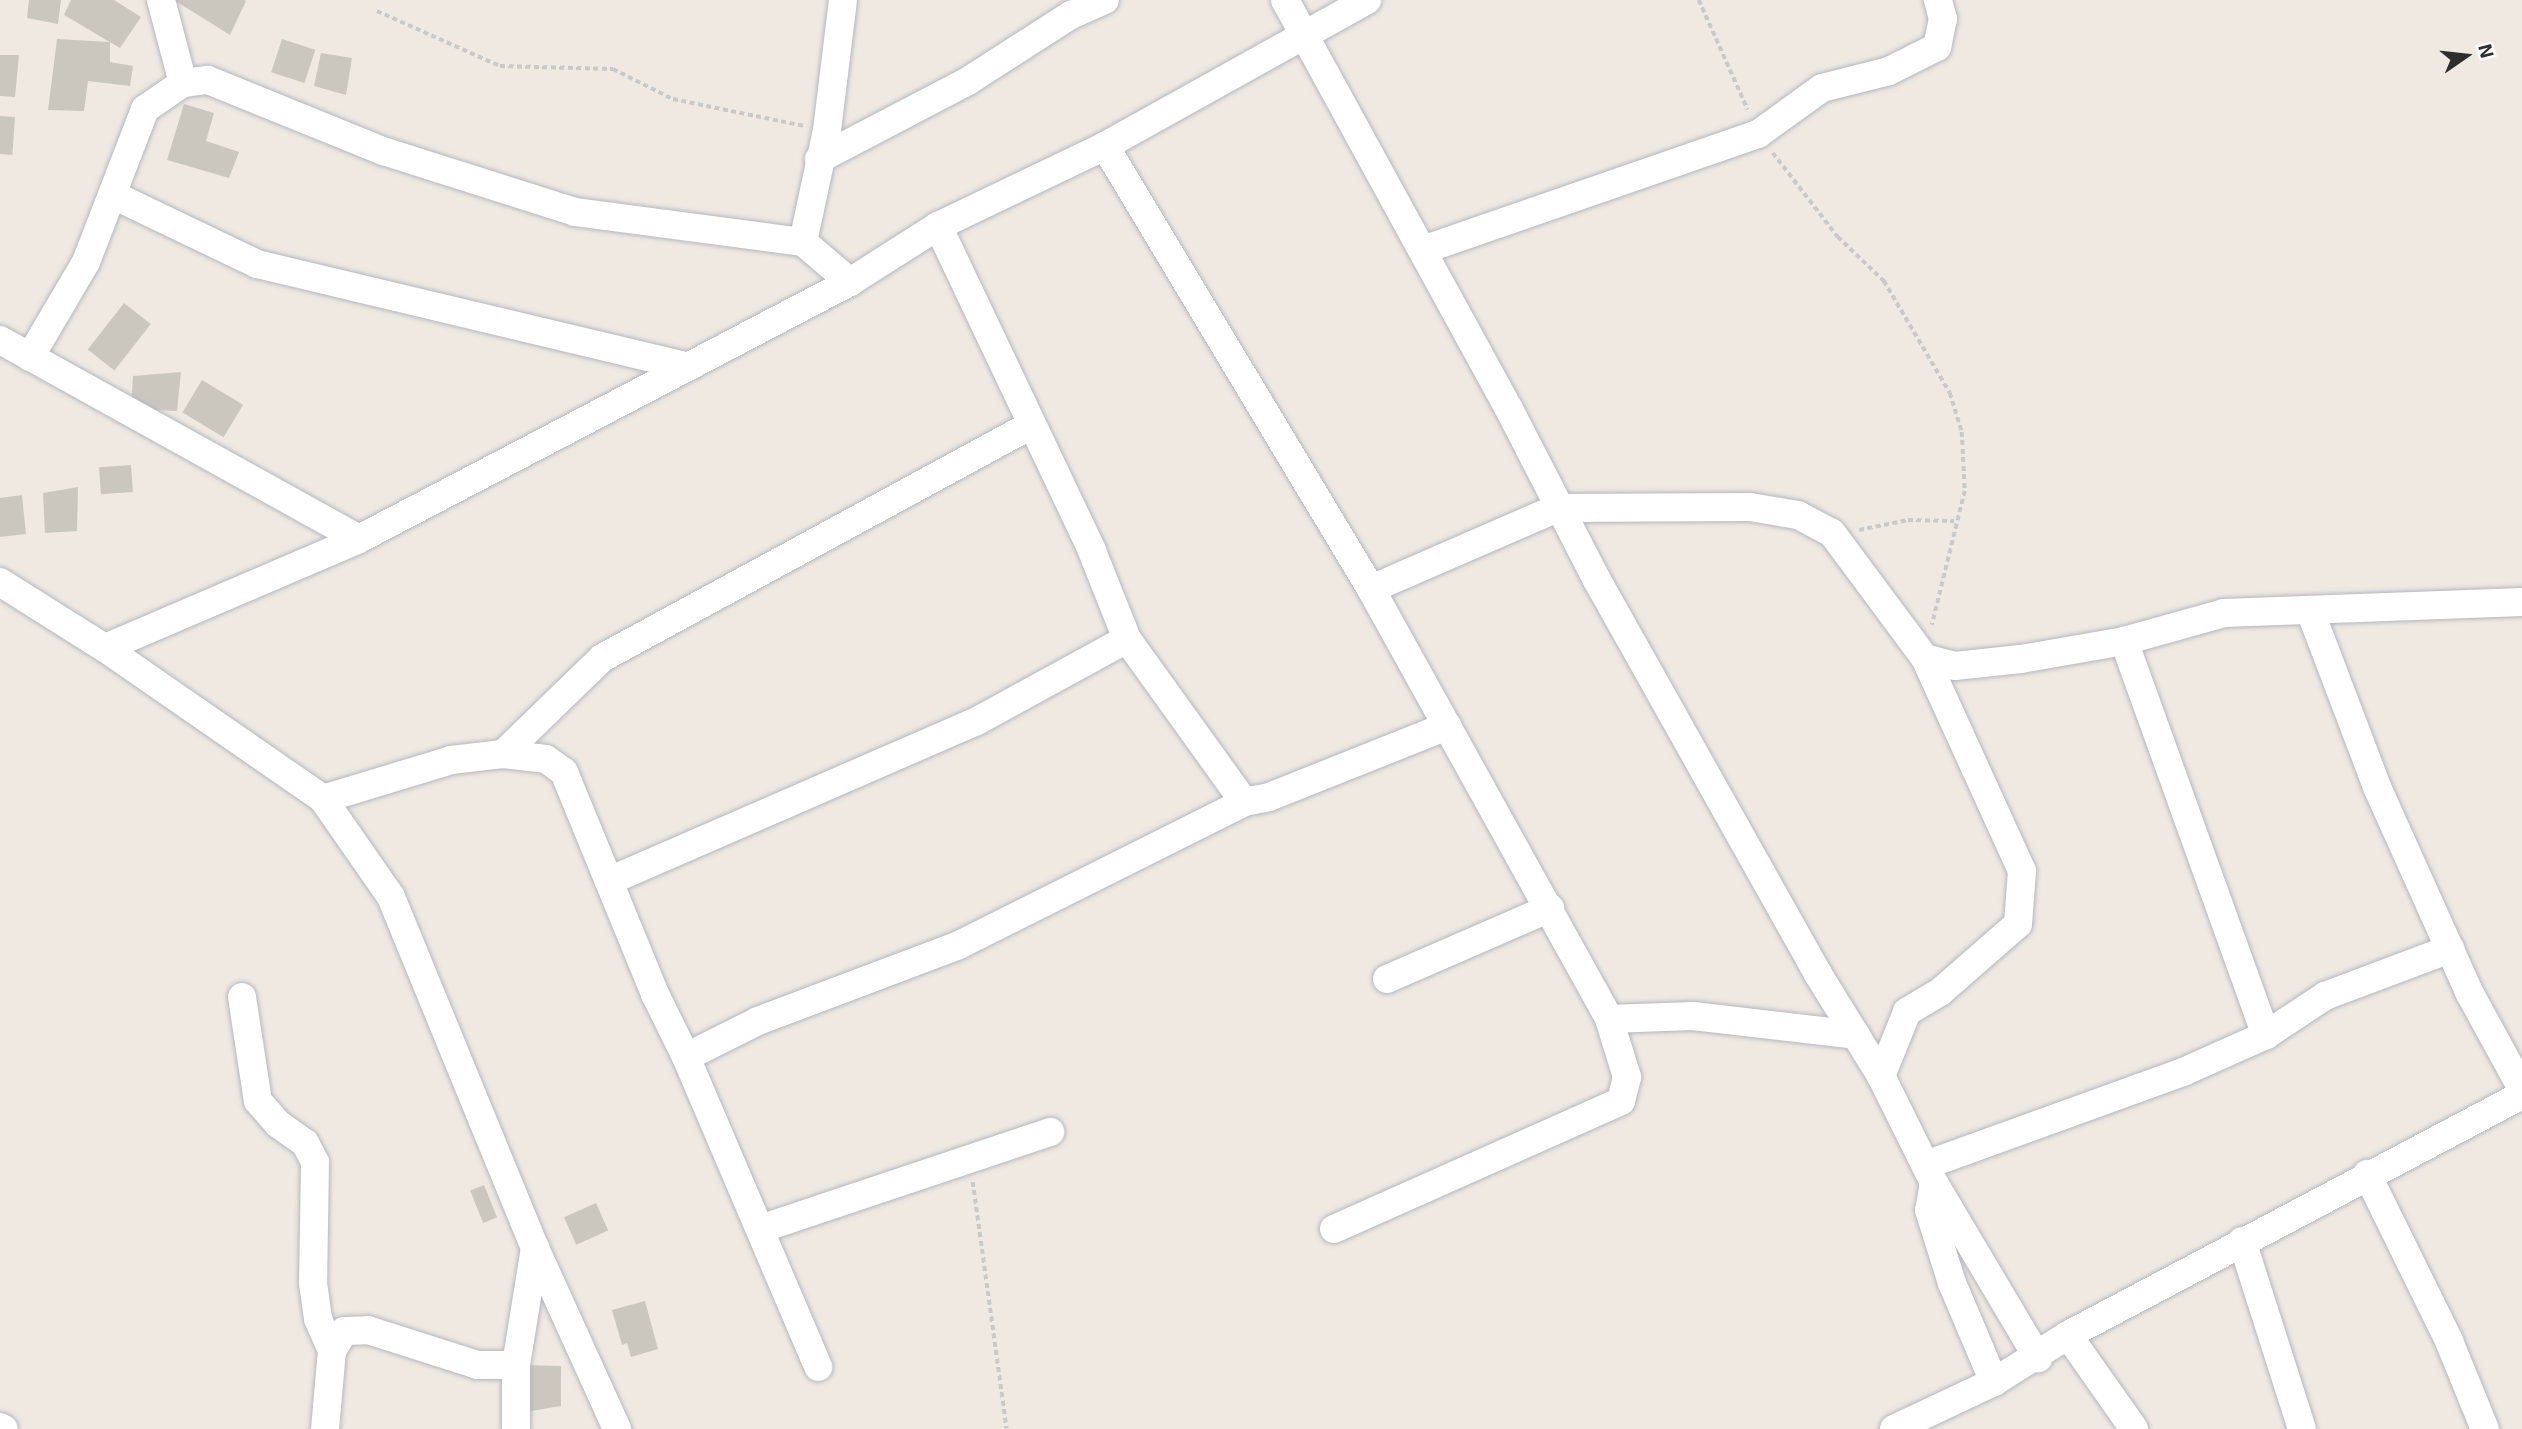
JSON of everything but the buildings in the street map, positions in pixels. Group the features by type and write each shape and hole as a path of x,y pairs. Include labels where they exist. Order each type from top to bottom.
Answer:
{"street":[{"path":"161,0 183,83"},
{"path":"819,159 968,81 1071,15 1105,0"},
{"path":"1285,0 1303,37 1423,250 1557,508 1881,1076 1930,1174 2038,1358"},
{"path":"105,648 359,539 850,282 938,226 1105,146 1367,0"},
{"path":"1423,250 1758,134 1822,88 1889,71 1937,47 1943,19 1938,0"},
{"path":"803,242 827,130 847,2"},
{"path":"30,357 86,262 145,110 183,83 208,80 383,151 575,212 803,242 850,282"},
{"path":"1105,146 1371,589 1550,908 1609,1019 1627,1077 1621,1101 1334,1229"},
{"path":"113,195 257,264 688,367"},
{"path":"938,226 1029,426 1093,551 1127,639 1244,802"},
{"path":"0,340 359,539"},
{"path":"503,754 602,658 1029,426"},
{"path":"1371,589 1557,508 1750,507 1798,515 1832,533 1925,658 2022,871 2018,924 1940,992 1907,1012 1881,1076"},
{"path":"0,582 105,648 323,799 391,897 535,1248 617,1429"},
{"path":"1925,658 1955,666 2124,641 2224,613 2311,613 2522,602"},
{"path":"2311,613 2377,787 2450,949 2522,1089"},
{"path":"609,881 977,721 1127,639"},
{"path":"2124,641 2266,1035"},
{"path":"687,1057 758,1021 959,945 1244,802 1269,797 1447,726"},
{"path":"323,799 451,760 503,754 546,758 564,772 654,994 687,1057 763,1228 818,1367"},
{"path":"1387,979 1550,908"},
{"path":"1930,1174 2183,1072 2266,1035 2325,996 2450,949"},
{"path":"242,997 258,1101 278,1124 305,1143 314,1162 313,1283 318,1319 332,1351"},
{"path":"1609,1019 1693,1016 1856,1035"},
{"path":"1908,1426 2038,1358 2068,1335 2242,1241 2522,1096"},
{"path":"763,1228 1050,1132"},
{"path":"1930,1174 1929,1210 1952,1283 1994,1382"},
{"path":"2367,1174 2449,1341 2484,1429"},
{"path":"2242,1241 2302,1429"},
{"path":"516,1429 516,1365 535,1248"},
{"path":"325,1429 332,1351 344,1331 368,1330 478,1365 516,1365"},
{"path":"2068,1335 2114,1395 2134,1429"}],"path":[{"path":"1699,0 1758,134 1838,237 1884,281 1950,393 1962,432 1965,491 1954,521 1925,658"},
{"path":"377,11 500,66 613,69 673,99 827,130"},
{"path":"1832,533 1908,520 1954,521"},
{"path":"969,1159 1007,1429"}]}
